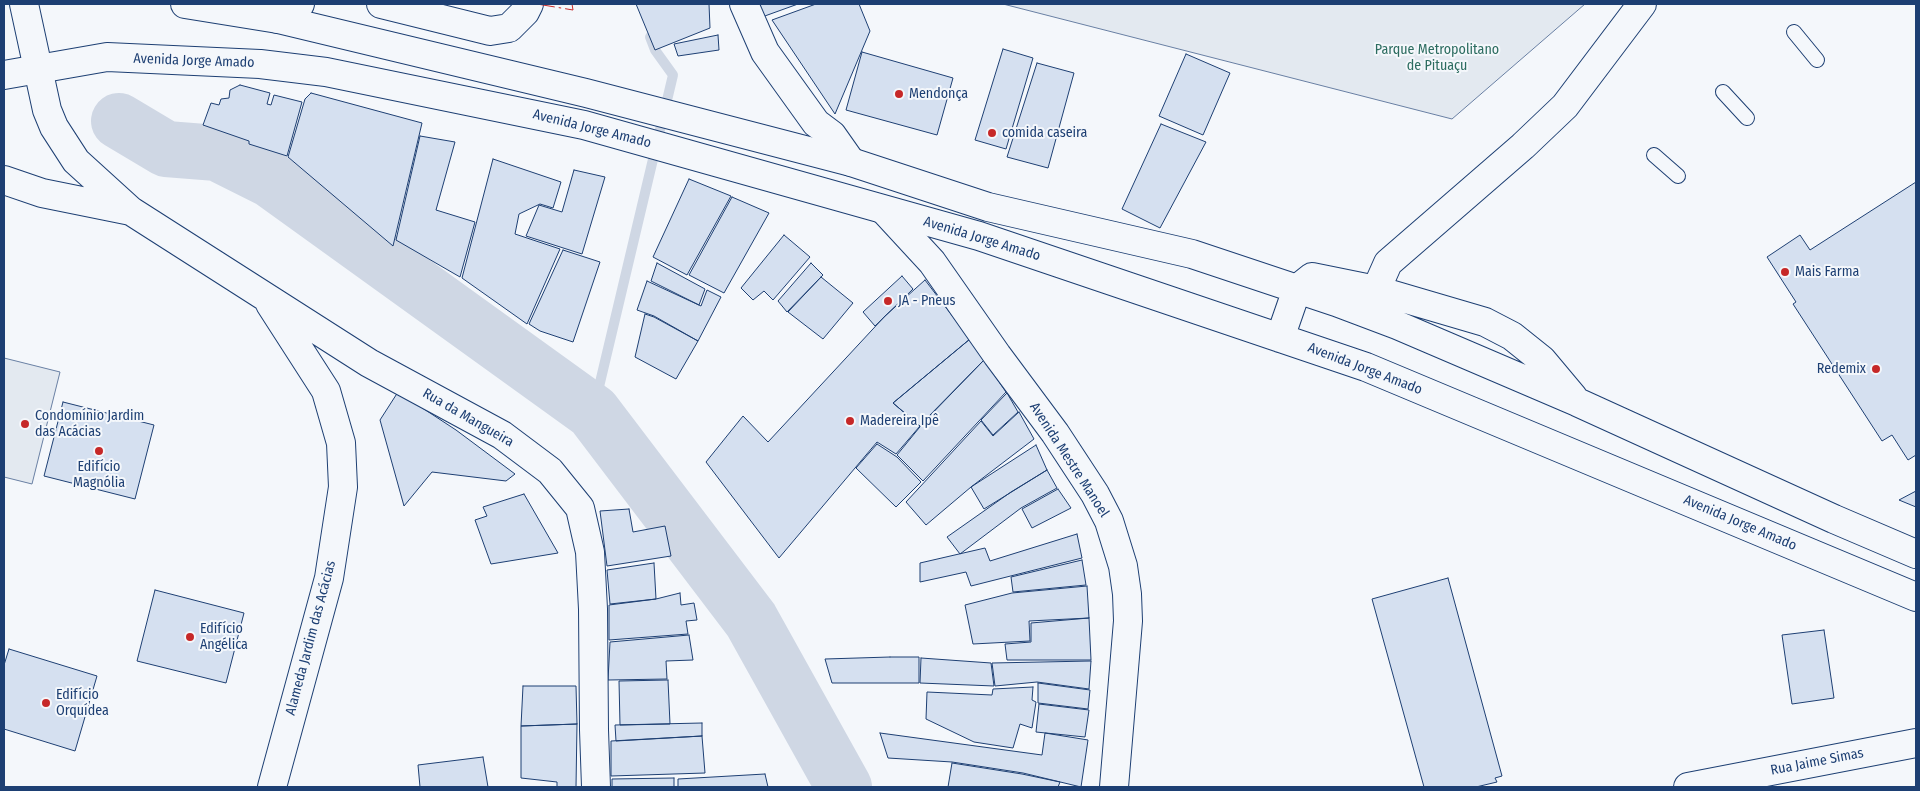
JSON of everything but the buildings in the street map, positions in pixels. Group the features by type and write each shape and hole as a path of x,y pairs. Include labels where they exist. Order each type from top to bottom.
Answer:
{"main road":[{"name":"Rua da Mangueira","path":"24,4 47,110 54,127 76,161 131,211 370,363 502,435 550,471 580,508 590,552 594,610 596,787"},
{"path":"184,4 278,20 586,92 851,162 988,207 1192,254 1397,325 1577,402 1834,519 1916,554"},
{"path":"278,20 300,4"},
{"path":"381,4 490,32 509,28 525,12 529,4"},
{"path":"744,4 765,52 816,123 832,135 851,162"},
{"path":"1376,290 1388,263 1523,146 1564,106 1642,4"},
{"name":"Avenida Jorge Amado","path":"4,75 107,57 260,64 326,72 584,125 979,236 1366,367 1916,597"},
{"name":"Rua da Mangueira","path":"4,180 42,193 131,211"},
{"path":"979,236 988,207"},
{"name":"Avenida Mestre Manoel","path":"884,210 932,262 1055,433 1095,494 1109,521 1123,566 1128,621 1114,787"},
{"path":"1280,338 1297,289 1312,277 1376,290 1485,322 1512,336 1542,360 1577,402"},
{"name":"Alameda Jardim das Acácias","path":"265,296 326,391 340,443 343,487 329,578 272,787"},
{"name":"Rua Jaime Simas","path":"1688,787 1916,743"}],"lane":[{"path":"1794,32 1817,60"},
{"path":"1723,92 1747,118"},
{"path":"1654,155 1678,176"}],"green space":[{"name":"Parque Metropolitano de Pituaçu","path":"1003,4 1585,4 1452,119"},
{"name":"Condomínio Jardim das Acácias","path":"4,358 60,372 32,484 4,477"}],"waterway":[{"path":"593,412 673,75 655,50 650,37"},
{"path":"119,121 166,149 217,153 271,180 593,412 751,620 844,787"}],"power":[{"path":"537,4 573,10 572,4"}],"place":[{"name":"Mendonça","path":"899,94"},
{"name":"comida caseira","path":"992,133"},
{"name":"Mais Farma","path":"1785,272"},
{"name":"JA - Pneus","path":"888,301"},
{"name":"Redemix","path":"1876,369"},
{"name":"Madereira Ipê","path":"850,421"},
{"name":"Condomínio Jardim das Acácias","path":"25,424"},
{"name":"Edifício Magnólia","path":"99,451"},
{"name":"Edifício Angélica","path":"190,637"},
{"name":"Edifício Orquídea","path":"46,703"}]}
